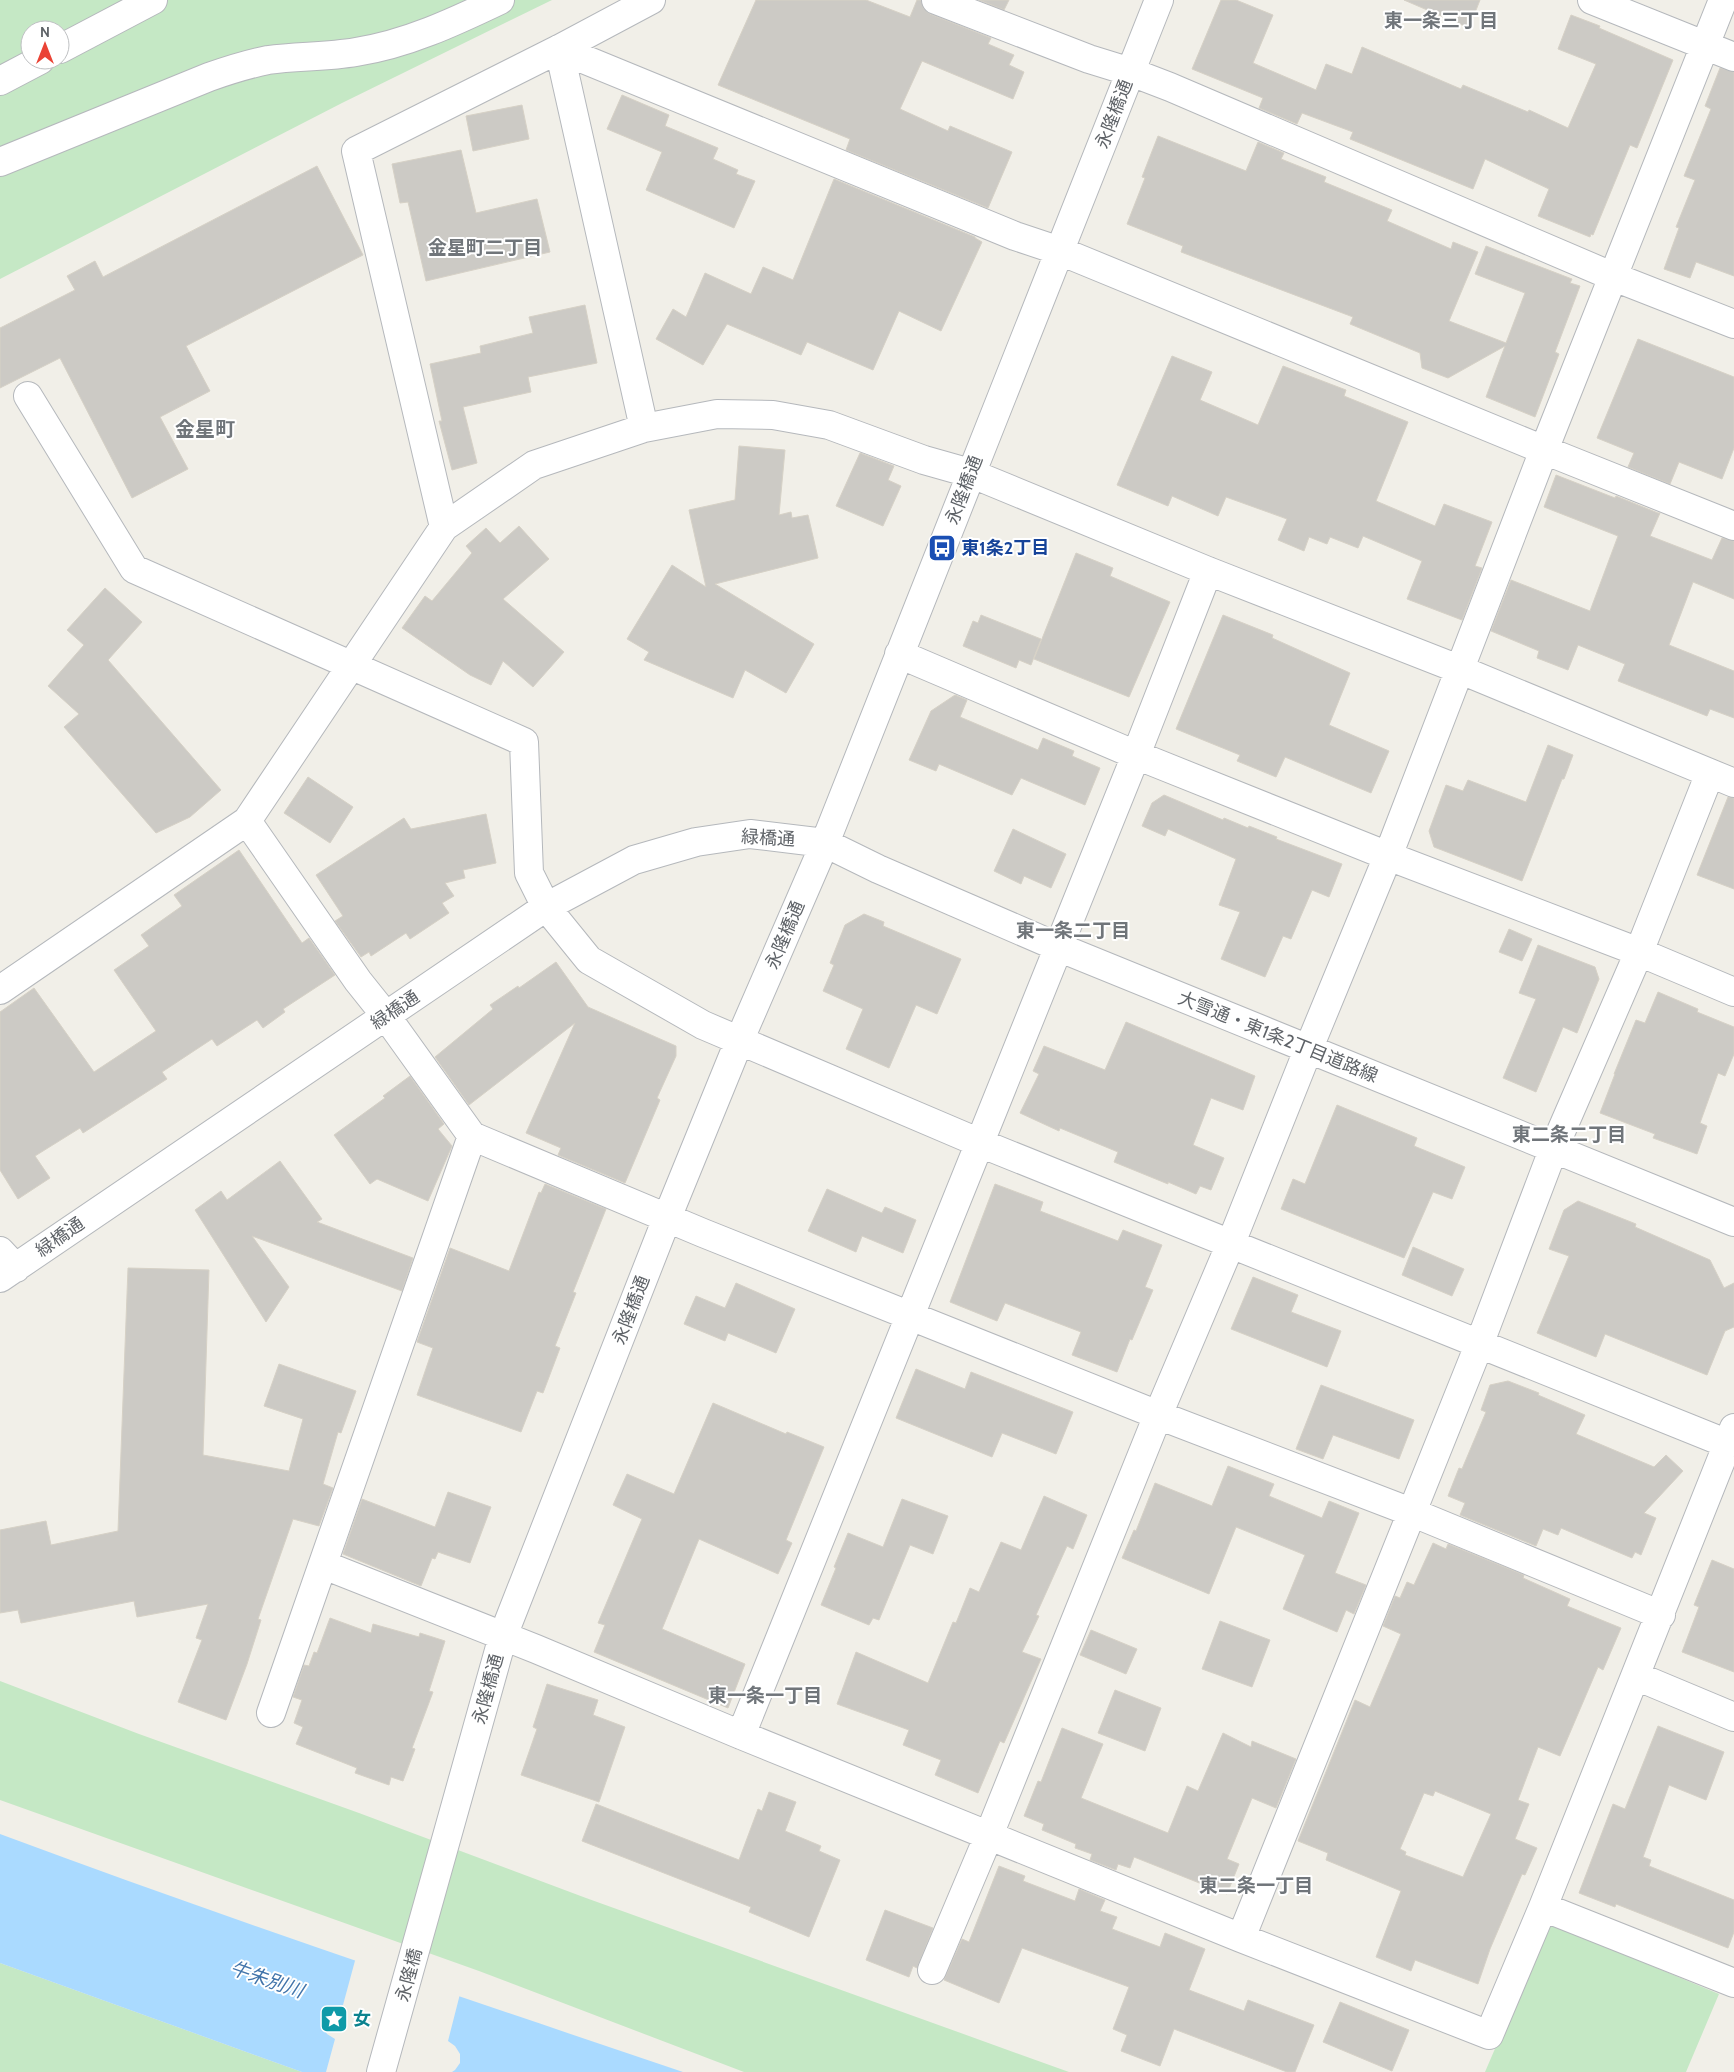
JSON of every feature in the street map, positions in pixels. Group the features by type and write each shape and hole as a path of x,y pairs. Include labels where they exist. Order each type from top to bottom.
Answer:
{"street":[{"path":"70,44 153,0"},
{"path":"0,162 242,65 269,60 356,52 395,43 444,27 500,0"},
{"path":"444,527 356,150 559,50 650,0"},
{"path":"936,0 1089,59 1131,72 1614,277 1734,324"},
{"name":"永隆橋通","path":"435,1878 503,1636 667,1218 740,1040 826,843 970,474 1159,0"},
{"path":"1592,0 1734,57"},
{"path":"932,1970 989,1835 1158,1414 1231,1243 1388,856 1544,450 1723,0"},
{"path":"559,50 1015,236 1060,250 1544,450 1734,526"},
{"path":"559,50 644,428"},
{"path":"0,81 21,70"},
{"path":"28,396 134,569 524,742 530,874 546,907 589,960 703,1025 980,1143 1479,1345 1731,1436 1661,1615 1489,2035 1241,1938 503,1636 324,1565"},
{"path":"0,990 246,821 444,527 534,465 644,428 717,414 773,416 829,424 924,460 970,474 1208,571 1461,670 1722,778 1639,952 1553,1150 1479,1345 1241,1938"},
{"path":"741,1735 1136,755 1208,571"},
{"path":"900,654 1136,755 1388,856 1639,952 1734,992"},
{"path":"246,821 358,982 386,1016 472,1136 667,1218 1158,1414 1411,1512 1661,1615"},
{"name":"緑橋通","path":"5,1266 386,1016 546,907 634,860 696,842 750,834 826,843"},
{"name":"大雪通・東1条2丁目道路線","path":"826,843 878,869 1058,948 1734,1222"},
{"path":"271,1714 472,1136"},
{"path":"1636,1676 1734,1717"},
{"name":"永隆橋","path":"381,2072 435,1878"},
{"path":"1543,1907 1734,1983"}],"green space":[{"path":"0,0 552,0 342,103 0,279"},
{"path":"0,1681 586,1898 1069,2072 744,2072 479,1971 0,1800"},
{"path":"1549,1923 1719,1994 1686,2072 1485,2072"},
{"path":"0,1963 302,2072 0,2072"}],"water":[{"name":"牛朱別川","path":"0,1834 255,1926 683,2072 302,2072 0,1963"}],"pier":[{"path":"356,1957 460,1994 448,2041 455,2046 460,2054 460,2063 455,2070 452,2072 326,2072 335,2039 327,2034 323,2027 323,2018 327,2010 334,2006 343,2005"}],"building":[{"path":"756,0 866,0 910,17 917,0 921,0 924,9 930,14 991,38 988,44 1014,55 1009,65 1024,72 1013,99 922,61 900,109 948,131 950,126 1012,152 988,208 846,150 850,139 718,85"},
{"path":"979,0 1009,0 1004,10"},
{"path":"1221,0 1236,0 1273,15 1253,63 1316,90 1326,64 1352,74 1362,47 1461,89 1463,85 1528,112 1529,110 1568,128 1596,64 1558,49 1571,15 1600,26 1599,28 1673,60 1637,148 1630,145 1593,235 1591,234 1590,237 1538,216 1549,189 1485,159 1473,189 1350,139 1353,132 1302,113 1297,124 1259,108 1263,98 1192,69"},
{"path":"1404,0 1480,0 1469,28"},
{"path":"1720,68 1734,72 1734,276 1696,262 1690,278 1664,269 1679,228 1676,227 1695,180 1684,176 1711,109 1705,106"},
{"path":"622,95 669,115 665,126 718,148 713,159 738,170 736,174 755,181 734,228 646,190 662,152 607,129"},
{"path":"522,105 529,139 473,151 466,116"},
{"path":"1158,136 1246,171 1258,142 1284,153 1281,159 1326,177 1324,182 1392,210 1387,221 1451,249 1453,242 1478,252 1449,321 1506,343 1525,293 1475,274 1486,246 1572,279 1570,283 1580,286 1555,352 1559,354 1535,417 1486,397 1505,346 1448,378 1422,368 1420,353 1350,324 1353,317 1181,252 1183,246 1127,224 1145,178 1142,177"},
{"path":"461,150 476,213 537,199 550,252 426,281 408,202 400,203 392,164"},
{"path":"317,166 363,255 186,346 210,391 160,417 188,469 132,498 60,358 0,388 0,328 75,290 67,276 95,261 103,277"},
{"path":"834,179 975,237 982,242 941,331 899,311 873,370 807,342 801,355 727,324 703,365 656,339 673,309 686,317 705,273 751,294 763,267 793,280"},
{"path":"585,305 597,363 528,377 531,392 463,407 477,463 452,470 439,421 442,421 430,364 481,353 480,346 533,333 529,317"},
{"path":"1638,339 1734,377 1734,448 1722,479 1679,462 1670,484 1628,467 1634,453 1597,438"},
{"path":"1172,356 1212,372 1200,400 1258,425 1283,366 1346,390 1344,396 1408,422 1376,501 1435,526 1444,504 1492,522 1475,566 1482,568 1462,620 1407,599 1422,561 1363,536 1358,548 1330,537 1327,544 1309,537 1304,551 1278,540 1287,519 1226,497 1218,516 1172,496 1168,506 1117,485"},
{"path":"739,446 785,450 779,515 791,512 792,518 808,515 818,558 715,584 814,644 786,693 745,670 733,698 644,660 649,652 627,639 672,565 706,587 689,510 735,500"},
{"path":"860,453 894,466 888,480 901,486 883,526 836,506"},
{"path":"1556,475 1660,513 1650,536 1712,560 1722,538 1734,541 1734,599 1693,582 1669,645 1734,671 1734,718 1710,709 1707,716 1618,681 1625,664 1578,645 1568,670 1537,658 1539,651 1491,631 1511,580 1590,611 1618,536 1544,507"},
{"path":"519,526 549,559 503,599 564,652 533,687 503,661 491,685 470,675 402,628 425,596 432,601 472,553 466,546 486,528 500,543"},
{"path":"1076,553 1113,568 1110,576 1170,602 1129,697 1034,659"},
{"path":"105,588 142,622 108,660 221,790 190,817 156,833 64,727 79,714 48,686 84,645 67,630"},
{"path":"981,615 1041,639 1031,665 1019,660 1016,668 963,646 973,621 978,623"},
{"path":"1223,615 1273,635 1272,638 1350,673 1329,725 1389,751 1371,793 1285,757 1276,777 1237,761 1240,755 1176,729"},
{"path":"955,695 967,700 960,717 1038,750 1043,738 1074,751 1072,756 1100,768 1085,805 1021,778 1012,795 939,764 936,771 909,760 931,711"},
{"path":"1548,745 1573,755 1522,881 1434,847 1429,831 1446,785 1463,791 1468,780 1526,802"},
{"path":"308,777 353,807 330,843 284,813"},
{"path":"1164,795 1223,820 1224,818 1248,828 1249,826 1277,837 1276,839 1342,864 1329,897 1312,890 1291,939 1283,936 1265,977 1221,959 1240,912 1219,905 1236,859 1168,829 1165,836 1142,826 1152,803"},
{"path":"1728,797 1734,798 1734,889 1697,875"},
{"path":"486,814 496,863 463,870 465,878 445,883 454,896 442,903 449,913 410,939 406,933 371,956 369,952 361,957 335,921 343,916 316,875 404,818 411,829"},
{"path":"1013,829 1066,854 1051,888 1024,876 1021,884 994,871"},
{"path":"239,850 302,943 309,938 335,975 283,1009 285,1012 263,1028 257,1020 217,1046 212,1039 162,1072 167,1079 83,1133 80,1128 35,1156 50,1178 18,1199 0,1170 0,1012 34,988 94,1072 156,1031 114,970 149,946 141,935 182,906 174,895"},
{"path":"864,914 884,922 883,926 961,959 937,1014 916,1005 889,1068 846,1049 863,1009 823,991 834,965 830,963 845,925"},
{"path":"1509,929 1532,939 1522,961 1499,952"},
{"path":"1538,945 1595,967 1599,979 1577,1033 1563,1027 1536,1092 1503,1078 1536,999 1519,993"},
{"path":"556,962 588,1007 676,1046 676,1056 657,1098 660,1100 625,1183 558,1155 561,1148 526,1133 575,1023 469,1105 435,1057 493,1009 490,1005 518,986 519,988"},
{"path":"1658,992 1698,1009 1697,1012 1734,1027 1734,1054 1725,1076 1718,1073 1700,1123 1707,1126 1697,1154 1653,1138 1655,1134 1600,1113 1636,1020 1645,1023"},
{"path":"1126,1022 1255,1076 1243,1110 1211,1098 1193,1145 1224,1158 1211,1190 1200,1186 1196,1194 1168,1182 1168,1184 1114,1162 1118,1152 1060,1128 1059,1131 1020,1113 1039,1074 1033,1071 1044,1046 1105,1070"},
{"path":"410,1076 444,1124 438,1129 452,1146 428,1201 377,1179 370,1184 334,1135 385,1098 383,1096"},
{"path":"1337,1105 1417,1138 1414,1146 1465,1167 1452,1199 1433,1192 1404,1258 1281,1209 1293,1179 1305,1184"},
{"path":"280,1161 322,1219 317,1222 413,1258 402,1291 252,1236 289,1287 266,1322 195,1210 221,1191 227,1200"},
{"path":"545,1184 606,1209 573,1292 576,1293 555,1346 560,1348 543,1393 537,1391 521,1432 417,1395 433,1348 417,1342 450,1248 509,1271 539,1192 541,1193"},
{"path":"995,1184 1043,1202 1040,1211 1118,1241 1123,1230 1162,1245 1145,1287 1153,1290 1117,1372 1072,1355 1081,1332 1005,1303 997,1321 950,1302"},
{"path":"827,1189 882,1213 885,1207 916,1220 903,1253 862,1236 856,1252 808,1231"},
{"path":"1578,1201 1636,1224 1635,1227 1710,1260 1724,1288 1734,1283 1734,1327 1725,1331 1707,1375 1605,1334 1596,1357 1537,1333 1569,1256 1549,1249 1564,1210"},
{"path":"1413,1247 1464,1269 1452,1296 1402,1275"},
{"path":"128,1268 209,1270 203,1455 289,1471 303,1419 264,1406 279,1364 356,1391 341,1433 338,1432 323,1484 333,1488 319,1526 293,1519 258,1619 261,1620 247,1664 226,1720 178,1702 202,1640 196,1638 208,1604 137,1617 134,1601 21,1623 18,1610 0,1613 0,1530 46,1521 51,1545 118,1531"},
{"path":"1253,1277 1298,1295 1291,1312 1341,1331 1327,1367 1231,1329"},
{"path":"736,1283 795,1309 776,1353 728,1333 725,1341 684,1324 696,1296 725,1308"},
{"path":"916,1369 965,1389 971,1372 1073,1412 1056,1454 1002,1433 992,1457 896,1418"},
{"path":"1508,1381 1539,1393 1538,1395 1585,1415 1576,1434 1654,1467 1666,1455 1683,1471 1644,1513 1656,1518 1641,1555 1635,1552 1632,1558 1561,1528 1558,1535 1543,1529 1536,1546 1460,1515 1465,1503 1448,1496 1459,1468 1462,1469 1486,1412 1481,1410 1490,1385"},
{"path":"1321,1385 1414,1420 1399,1459 1333,1435 1323,1459 1296,1449"},
{"path":"713,1403 786,1434 787,1432 824,1447 786,1540 792,1543 778,1574 699,1539 662,1629 745,1664 728,1708 594,1652 605,1625 598,1623 642,1519 613,1505 627,1474 674,1494"},
{"path":"1228,1466 1274,1484 1269,1496 1322,1518 1329,1501 1359,1513 1335,1573 1366,1585 1354,1614 1346,1610 1337,1632 1283,1609 1305,1555 1236,1527 1209,1594 1122,1558 1134,1530 1136,1531 1155,1483 1212,1506"},
{"path":"448,1492 491,1507 470,1563 438,1552 435,1559 432,1558 421,1586 343,1554 362,1499 435,1527"},
{"path":"1044,1496 1087,1515 1073,1549 1067,1546 1036,1615 1039,1616 1022,1652 1041,1659 1004,1743 1000,1741 978,1793 935,1775 941,1760 903,1745 909,1730 837,1704 856,1652 928,1683 953,1622 956,1623 970,1588 979,1592 1001,1542 1021,1550"},
{"path":"902,1499 948,1516 933,1554 910,1545 879,1620 873,1618 869,1625 821,1605 848,1533 883,1547"},
{"path":"1433,1543 1446,1549 1448,1544 1524,1575 1523,1578 1570,1599 1567,1606 1621,1628 1603,1670 1598,1667 1560,1756 1538,1747 1518,1800 1529,1804 1515,1839 1537,1848 1525,1875 1522,1874 1490,1949 1478,1984 1415,1960 1411,1971 1376,1957 1401,1891 1326,1860 1328,1853 1298,1841 1355,1700 1370,1707 1401,1634 1383,1626 1395,1596 1400,1598 1407,1582 1414,1585","holes":["1435,1791 1491,1814 1463,1877 1405,1855 1406,1852 1400,1849 1424,1793 1433,1796"]},
{"path":"1712,1560 1734,1569 1734,1672 1682,1652 1699,1607 1694,1605"},
{"path":"330,1618 371,1633 373,1624 419,1637 420,1633 445,1641 429,1691 433,1692 412,1748 415,1749 403,1781 391,1777 389,1785 355,1773 357,1768 296,1744 303,1727 294,1723 302,1700 293,1697 304,1665 309,1666 314,1652 317,1653"},
{"path":"1220,1621 1270,1640 1252,1687 1202,1669"},
{"path":"1091,1630 1137,1649 1126,1674 1080,1655"},
{"path":"547,1684 598,1700 593,1715 625,1727 599,1802 521,1775 537,1729 533,1727"},
{"path":"1115,1690 1161,1708 1145,1751 1098,1733"},
{"path":"1658,1726 1724,1752 1706,1800 1669,1785 1643,1857 1651,1860 1649,1866 1734,1900 1734,1932 1728,1948 1616,1904 1615,1907 1579,1893 1613,1804 1625,1809"},
{"path":"1062,1728 1103,1744 1081,1798 1168,1833 1187,1786 1198,1791 1223,1733 1251,1747 1252,1741 1296,1759 1276,1808 1252,1798 1227,1859 1239,1864 1227,1894 1134,1857 1130,1868 1118,1864 1116,1870 1090,1860 1092,1854 1075,1848 1076,1844 1042,1830 1044,1824 1024,1816 1038,1781 1041,1782"},
{"path":"769,1792 796,1802 785,1831 821,1846 819,1851 840,1860 809,1937 749,1912 751,1907 582,1841 596,1804 739,1860 758,1809 762,1811"},
{"path":"999,1866 1025,1876 1023,1881 1075,1901 1079,1889 1105,1900 1100,1911 1117,1917 1112,1929 1160,1947 1165,1933 1205,1949 1189,1990 1244,2011 1248,2000 1314,2025 1295,2072 1287,2072 1174,2029 1160,2066 1121,2051 1127,2035 1113,2029 1129,1987 1022,1948 999,2003 944,1980 962,1939 969,1942"},
{"path":"885,1910 933,1928 917,1968 913,1966 909,1977 866,1960"},
{"path":"1340,2002 1409,2030 1392,2071 1323,2042"}],"place":[{"name":"東1条2丁目","path":"942,548"},
{"name":"女","path":"334,2019"}],"district":[{"name":"東一条三丁目","path":"1441,20"},
{"name":"金星町二丁目","path":"485,247"},
{"name":"金星町","path":"205,429"},
{"name":"東一条二丁目","path":"1073,930"},
{"name":"東二条二丁目","path":"1569,1134"},
{"name":"東一条一丁目","path":"765,1695"},
{"name":"東二条一丁目","path":"1256,1885"}]}
